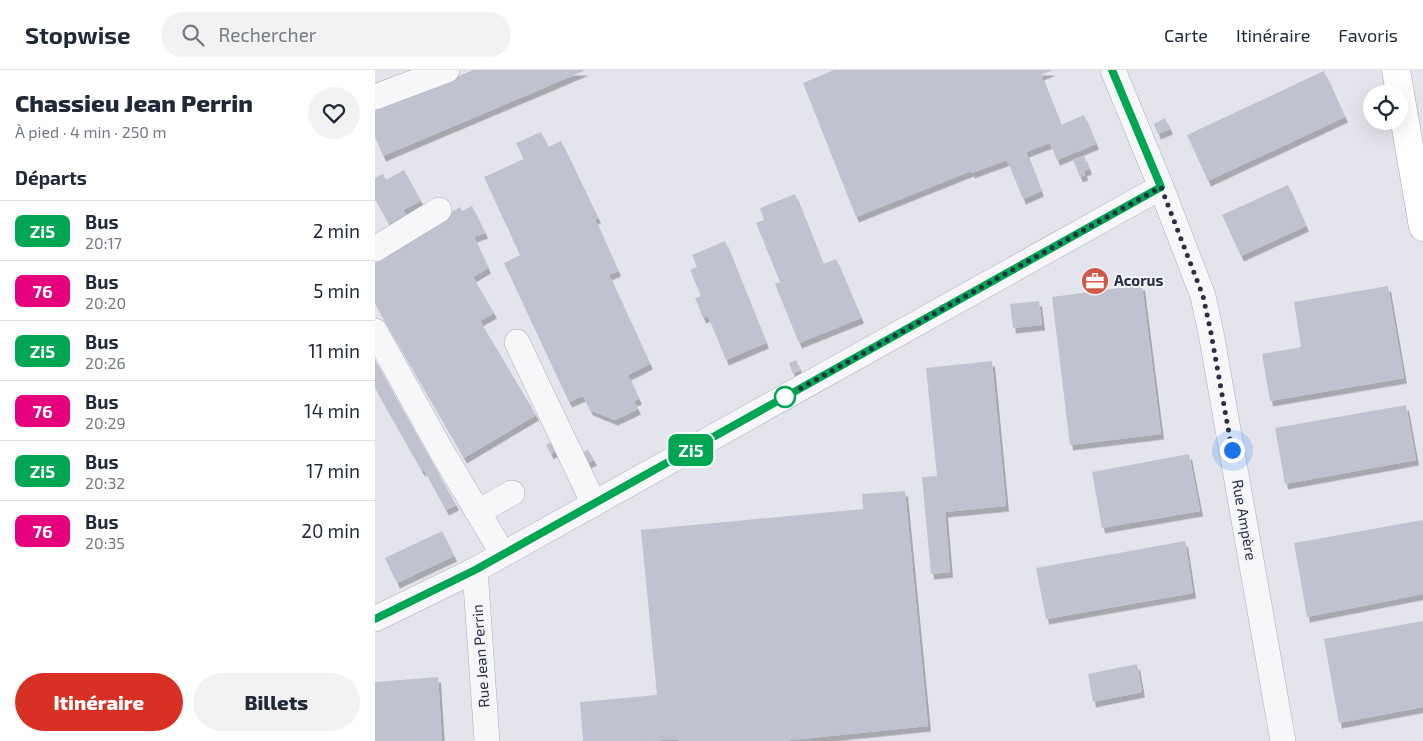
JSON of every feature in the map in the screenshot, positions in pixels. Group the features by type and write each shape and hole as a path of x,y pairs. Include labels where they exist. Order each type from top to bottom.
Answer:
{"main road":[{"path":"1395,70 1423,227"}],"street":[{"path":"375,97 447,70"},
{"name":"Rue Ampère","path":"1113,70 1203,296 1213,343 1283,741"},
{"path":"375,619 475,570 1161,187"},
{"path":"375,249 439,210"},
{"path":"375,331 442,452 503,554"},
{"path":"517,342 594,504"},
{"path":"478,512 512,493"},
{"name":"Rue Jean Perrin","path":"475,570 487,741"}],"building":[{"path":"473,70 586,70 383,156 375,137 375,111"},
{"path":"834,70 1053,70 1041,75 1061,125 1084,115 1096,144 1057,160 1050,143 1026,152 1041,191 1023,199 1007,160 972,173 971,171 856,217 803,83"},
{"path":"1324,71 1345,117 1208,181 1187,135"},
{"path":"1165,118 1170,129 1158,134 1154,124"},
{"path":"541,132 548,147 561,141 598,218 595,219 618,271 609,275 650,364 628,375 639,399 634,401 638,409 615,420 590,410 583,396 569,402 504,263 520,255 484,177 524,159 516,143"},
{"path":"1084,156 1089,169 1084,171 1085,175 1080,177 1073,160"},
{"path":"404,170 421,201 403,210 406,215 389,224 375,199 375,178 383,174 386,180"},
{"path":"1288,185 1306,226 1241,256 1222,215"},
{"path":"795,194 823,264 836,259 861,318 799,343 775,284 780,282 756,223 764,220 760,208"},
{"path":"472,206 485,233 474,237 488,268 473,277 494,313 480,321 536,415 464,458 375,304 375,256 460,207 462,211"},
{"path":"725,241 766,343 726,360 708,316 703,318 695,298 701,296 690,270 697,267 692,255"},
{"path":"1142,285 1161,434 1070,445 1052,297"},
{"path":"1388,286 1404,378 1270,401 1262,354 1301,347 1294,302"},
{"path":"1039,301 1042,325 1013,328 1010,304"},
{"path":"375,360 456,505 446,510 375,388"},
{"path":"796,360 800,370 793,374 789,363"},
{"path":"992,361 1006,506 945,512 950,572 931,574 922,477 937,476 926,368"},
{"path":"1406,405 1416,460 1285,484 1275,428"},
{"path":"551,442 556,450 551,454 546,445"},
{"path":"588,450 594,460 586,464 580,453"},
{"path":"1189,454 1200,511 1102,528 1092,472"},
{"path":"905,491 928,726 781,741 678,741 678,739 583,741 580,702 657,695 641,530 863,509 862,494"},
{"path":"1423,520 1423,594 1307,617 1294,543"},
{"path":"442,531 454,556 397,583 385,558"},
{"path":"1185,541 1193,593 1046,619 1036,568"},
{"path":"1423,621 1423,707 1339,723 1324,639"},
{"path":"1137,664 1142,692 1093,702 1088,674"},
{"path":"438,677 442,741 375,741 375,682"}],"bus line":[{"name":"Zi5","path":"375,619 475,570 1161,187 1112,70"}],"place":[{"name":"Acorus","path":"1095,281"}],"route":[{"path":"785,397 1161,187 1203,296 1232,450"}]}
